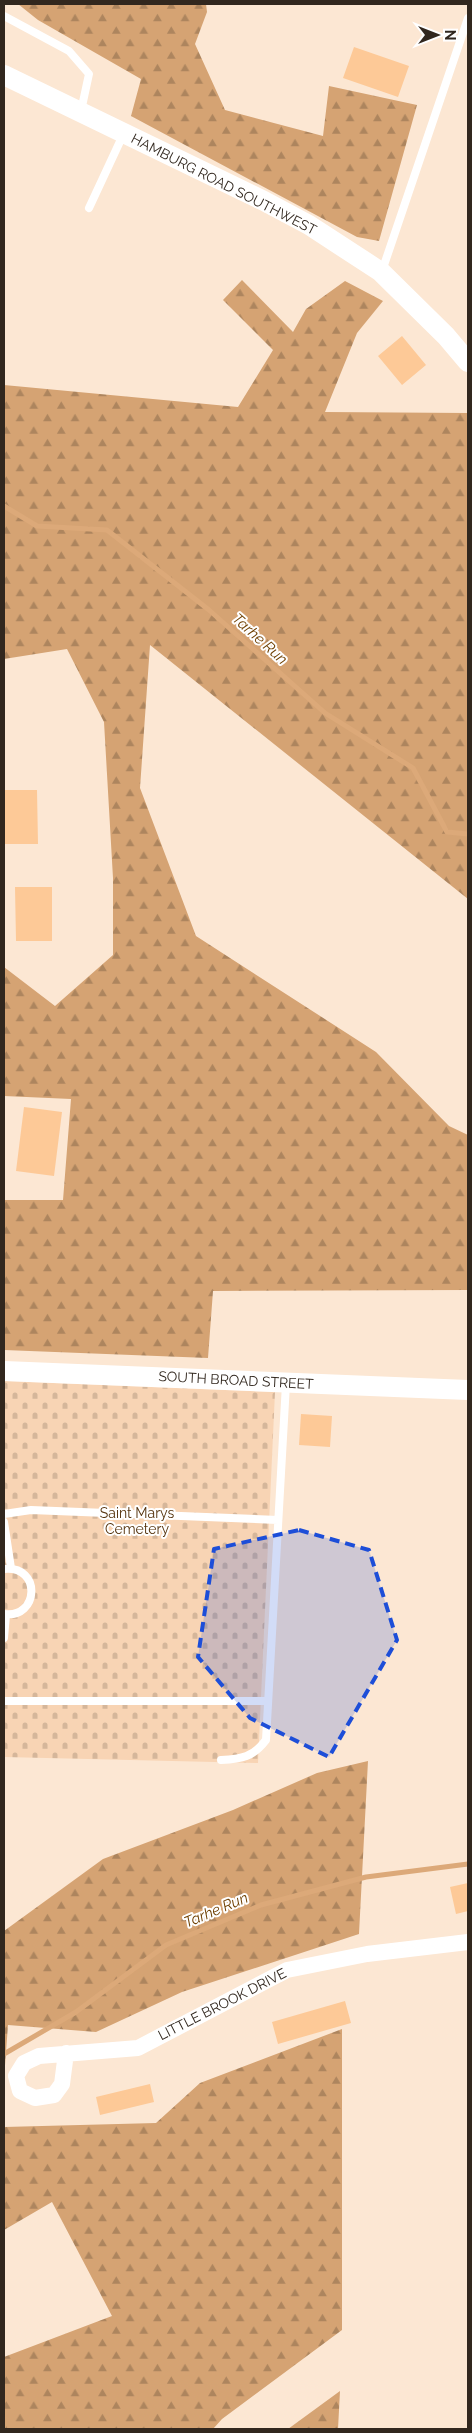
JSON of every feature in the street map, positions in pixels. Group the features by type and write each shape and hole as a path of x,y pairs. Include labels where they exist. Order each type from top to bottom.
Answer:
{"street":[{"name":"HAMBURG ROAD SOUTHWEST","path":"4,75 272,205 308,225 381,272 446,336 468,362"},
{"name":"SOUTH BROAD STREET","path":"4,1370 468,1390"},
{"name":"LITTLE BROOK DRIVE","path":"66,2053 138,2048 287,1970 367,1954 468,1942"}],"lane":[{"path":"4,16 69,51 89,74 80,113"},
{"path":"381,272 468,18"},
{"path":"89,208 123,133"},
{"path":"221,1760 243,1759 257,1752 266,1740 286,1382"},
{"path":"4,1514 31,1510 278,1520"},
{"path":"4,1522 8,1569 20,1571 27,1577 31,1585 32,1594 29,1603 23,1610 15,1614 5,1614 4,1638"},
{"path":"4,1701 268,1701"}],"highlighted area":[{"path":"299,1530 369,1550 397,1640 329,1757 250,1718 198,1657 214,1549"}],"green space":[{"path":"18,4 206,4 207,12 195,44 225,110 323,136 329,86 417,105 379,241 357,237 131,116 141,79 38,20"},
{"path":"242,280 293,332 306,309 345,281 383,301 357,333 325,412 468,413 468,899 150,645 140,788 196,936 376,1052 449,1126 468,1135 468,1290 213,1291 208,1358 4,1350 4,1200 63,1200 71,1099 4,1096 4,967 55,1006 113,955 113,878 104,722 67,649 4,659 4,385 238,407 273,350 223,300"},
{"name":"Saint Marys Cemetery","path":"4,1381 275,1392 258,1763 4,1757"},
{"path":"368,1761 359,1934 182,1992 96,2032 8,2025 4,2079 4,1931 103,1859 233,1810 317,1773"},
{"path":"342,2029 342,2330 222,2419 213,2429 4,2429 4,2357 112,2316 52,2202 4,2230 4,2127 156,2123 200,2083"},
{"path":"340,2391 338,2429 288,2429"}],"building":[{"path":"354,47 409,66 398,97 343,78"},
{"path":"402,336 426,365 402,385 378,356"},
{"path":"4,790 37,790 38,844 4,844"},
{"path":"15,887 52,887 52,941 16,941"},
{"path":"24,1107 62,1112 54,1176 16,1171"},
{"path":"301,1414 332,1416 330,1447 299,1445"},
{"path":"468,1883 468,1911 456,1914 450,1887"},
{"path":"345,2001 351,2023 278,2044 272,2022"},
{"path":"150,2084 154,2102 100,2115 96,2097"}],"waterway":[{"name":"Tarhe Run","path":"4,506 37,526 107,530 209,610 325,713 413,768 447,832 468,834"},
{"name":"Tarhe Run","path":"4,2054 76,2012 166,1945 261,1905 366,1877 468,1864"}]}
